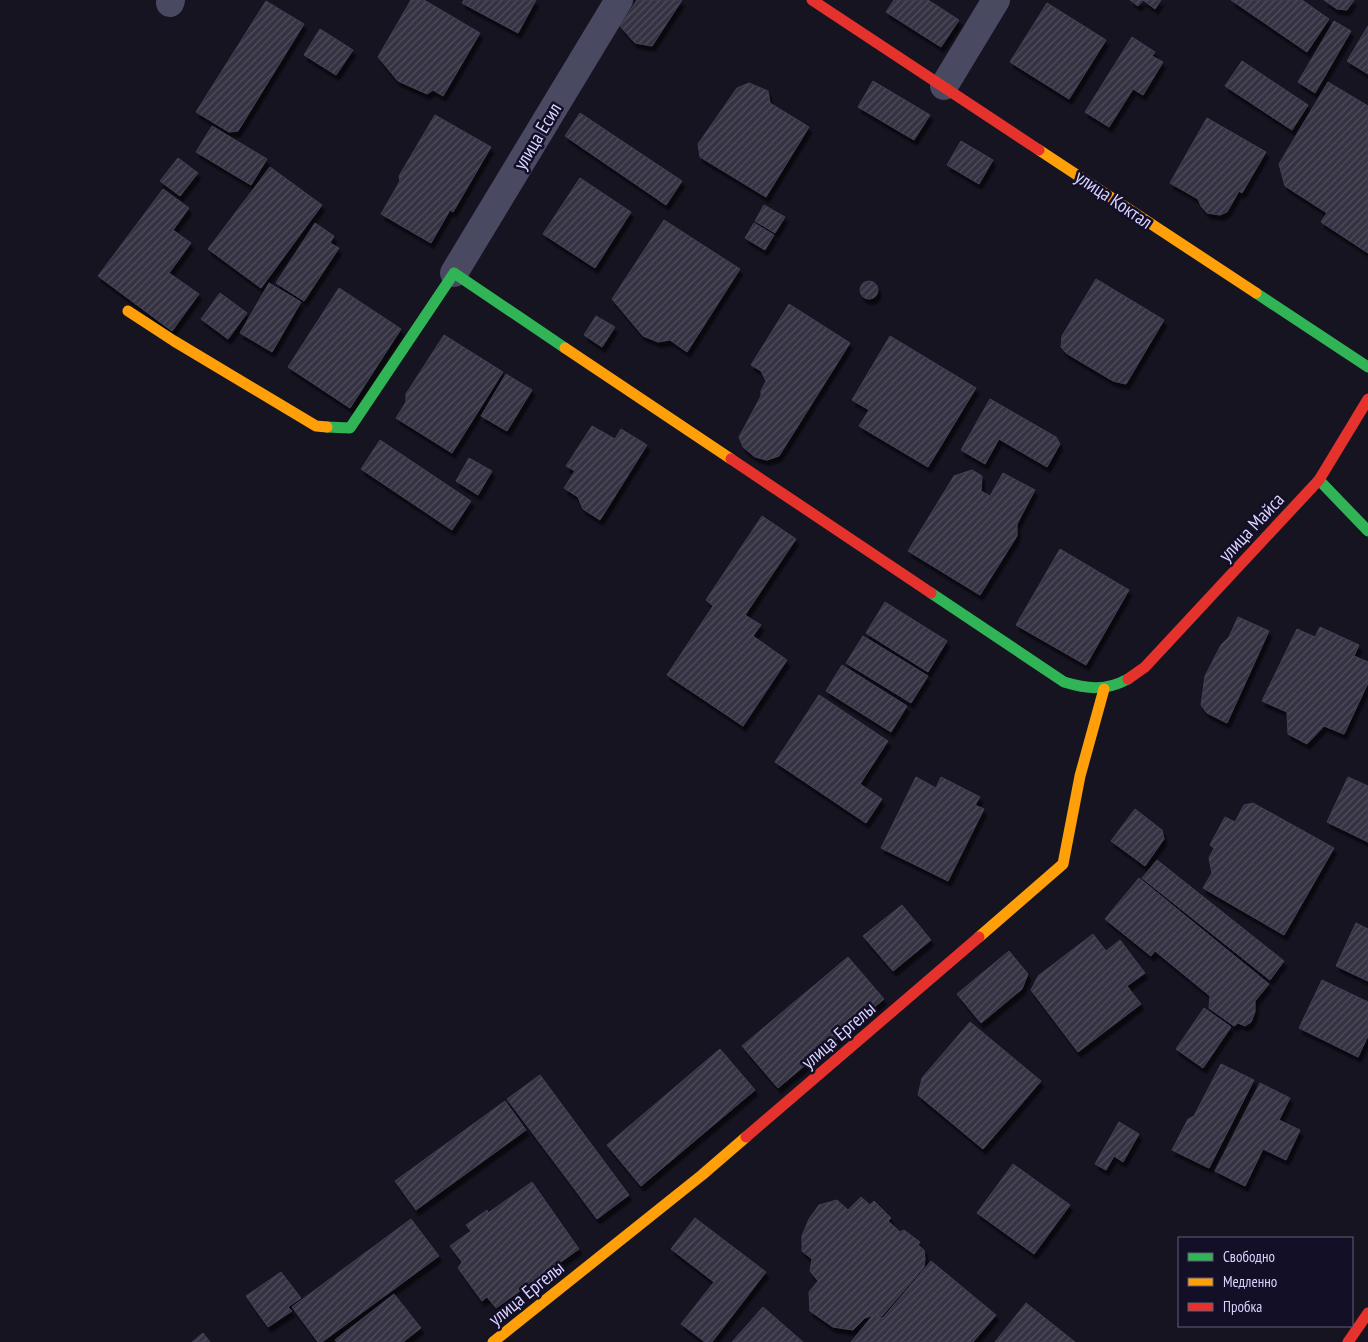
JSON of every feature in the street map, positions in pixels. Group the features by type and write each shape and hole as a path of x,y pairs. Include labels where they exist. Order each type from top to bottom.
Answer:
{"street":[{"name":"улица Есил","path":"454,273 620,0"},
{"name":"улица Коктал","path":"812,0 1368,368"},
{"path":"944,86 996,0"},
{"path":"128,311 174,341 316,426 350,428 454,273 1064,682 1081,688 1104,689"},
{"name":"улица Майса","path":"1104,689 1127,680 1146,667 1319,480 1368,399"},
{"path":"1319,480 1368,531"},
{"name":"улица Ергелы","path":"493,1342 702,1175 1063,864 1082,765 1091,728 1104,689"},
{"path":"1348,1342 1368,1313"}],"building":[{"path":"411,0 424,0 480,33 443,96 433,90 427,94 398,81 378,57"},
{"path":"464,0 536,0 518,33 462,3"},
{"path":"637,0 682,0 652,46 635,43 620,26"},
{"path":"894,0 928,0 959,20 941,47 886,12"},
{"path":"1130,0 1143,0 1138,6"},
{"path":"1143,0 1161,0 1155,9"},
{"path":"1231,0 1302,0 1329,19 1307,52"},
{"path":"1324,0 1354,0 1347,10 1337,9"},
{"path":"266,1 304,24 238,131 229,132 196,112"},
{"path":"1047,3 1106,40 1069,99 1010,62"},
{"path":"1334,21 1351,31 1315,93 1298,82"},
{"path":"1368,26 1368,74 1347,61"},
{"path":"320,29 353,50 336,75 304,55"},
{"path":"1132,37 1155,52 1152,56 1163,62 1143,95 1133,89 1109,127 1085,112"},
{"path":"1242,61 1308,105 1292,130 1225,86"},
{"path":"873,81 930,115 914,140 858,107"},
{"path":"1328,82 1368,106 1368,253 1321,222 1327,213 1285,186 1279,164"},
{"path":"749,83 768,91 770,103 809,127 766,197 700,157 698,144 737,88"},
{"path":"580,113 682,181 666,205 565,136"},
{"path":"435,115 491,147 453,212 450,210 431,243 381,214 400,181 399,176"},
{"path":"1207,118 1266,152 1242,193 1239,191 1227,212 1220,215 1207,213 1198,199 1170,183"},
{"path":"212,126 267,159 251,185 196,152"},
{"path":"961,141 993,160 979,184 947,165"},
{"path":"178,158 198,173 180,196 160,181"},
{"path":"270,167 322,205 261,288 208,249"},
{"path":"580,178 631,212 595,268 543,234"},
{"path":"163,189 189,208 173,230 191,243 169,273 199,294 172,331 98,276"},
{"path":"764,205 785,217 775,233 755,221"},
{"path":"664,220 740,269 687,352 670,340 658,342 643,336 612,299"},
{"path":"315,223 334,236 330,243 339,248 304,301 276,283"},
{"path":"754,223 774,235 765,250 745,238"},
{"path":"1096,279 1164,320 1126,384 1113,381 1066,353 1061,347 1062,336"},
{"path":"865,281 873,281 878,286 876,297 865,299 860,294 860,286"},
{"path":"269,283 301,302 272,352 240,333"},
{"path":"339,288 401,329 350,408 288,367"},
{"path":"220,293 247,313 228,339 201,319"},
{"path":"789,304 850,343 779,456 767,460 755,457 743,447 739,437 761,396 761,391 766,381 761,371 751,365"},
{"path":"596,316 615,327 602,347 584,335"},
{"path":"444,335 503,372 452,453 396,418 406,402 406,394"},
{"path":"890,336 976,388 928,467 859,426 869,410 852,400"},
{"path":"506,374 532,390 507,431 481,416"},
{"path":"990,399 1056,437 1060,444 1047,467 999,439 985,464 961,450"},
{"path":"592,426 615,439 621,429 647,445 600,520 583,509 578,497 564,488 575,471 566,466"},
{"path":"380,440 471,501 452,530 361,469"},
{"path":"469,458 492,471 478,495 456,481"},
{"path":"972,470 982,476 981,491 990,496 1003,473 1035,490 1017,524 1017,536 980,595 908,551 954,476"},
{"path":"762,516 796,539 745,615 761,625 753,636 787,660 743,726 667,675 713,606 706,600"},
{"path":"1060,549 1129,590 1086,665 1016,625"},
{"path":"885,602 947,641 928,672 866,633"},
{"path":"1238,617 1269,631 1227,723 1207,713 1201,705 1205,676 1221,645 1229,637"},
{"path":"1320,627 1359,645 1354,656 1368,662 1368,683 1344,734 1324,726 1307,744 1288,734 1287,712 1262,701 1297,629 1315,637"},
{"path":"863,636 928,676 911,703 846,663"},
{"path":"842,665 907,706 891,732 826,691"},
{"path":"819,695 888,741 860,784 882,799 866,823 775,762"},
{"path":"916,777 936,788 941,777 980,797 975,805 984,809 948,881 881,848"},
{"path":"1348,777 1368,786 1368,842 1327,822"},
{"path":"1253,803 1334,848 1284,935 1203,888 1212,873 1209,858 1214,848 1210,845 1225,817 1235,822 1244,805"},
{"path":"1135,809 1162,830 1164,839 1145,866 1111,841"},
{"path":"1157,860 1284,961 1270,980 1142,878"},
{"path":"1139,878 1269,984 1255,1001 1255,1012 1251,1022 1245,1026 1238,1023 1234,1026 1209,1008 1210,996 1155,951 1151,956 1105,919"},
{"path":"902,905 931,940 893,971 863,936"},
{"path":"1356,923 1368,929 1368,981 1336,966"},
{"path":"1093,934 1106,951 1120,940 1145,973 1127,986 1141,1004 1078,1052 1031,990 1038,976"},
{"path":"1009,951 1028,974 1022,989 981,1023 957,994"},
{"path":"848,957 884,999 778,1088 742,1046"},
{"path":"1322,980 1368,1002 1368,1036 1358,1057 1299,1028"},
{"path":"1204,1008 1231,1027 1203,1068 1176,1049"},
{"path":"970,1022 1041,1081 983,1149 918,1095 922,1078"},
{"path":"720,1049 755,1090 641,1186 607,1145"},
{"path":"1221,1064 1254,1080 1209,1168 1172,1150 1188,1119 1194,1116"},
{"path":"540,1075 629,1195 597,1219 507,1099"},
{"path":"1260,1083 1290,1098 1279,1120 1300,1130 1286,1160 1263,1149 1245,1186 1215,1171"},
{"path":"505,1101 526,1130 416,1210 395,1181"},
{"path":"1119,1122 1139,1134 1123,1162 1114,1156 1106,1170 1095,1164"},
{"path":"1013,1164 1070,1205 1034,1254 977,1213"},
{"path":"532,1182 579,1249 496,1308 487,1297 482,1301 458,1268 462,1262 450,1246 471,1231 466,1225 487,1210 488,1213"},
{"path":"861,1197 870,1205 874,1201 891,1218 888,1221 900,1232 904,1230 920,1242 918,1245 924,1250 925,1259 924,1267 882,1316 873,1315 865,1318 853,1330 833,1327 810,1311 809,1292 818,1281 810,1271 812,1259 802,1251 802,1236 809,1219 819,1205 837,1200 848,1210"},
{"path":"695,1218 766,1272 712,1342 705,1342 681,1324 714,1282 671,1249"},
{"path":"411,1219 439,1256 322,1342 318,1342 292,1307"},
{"path":"931,1261 996,1315 973,1342 851,1342 873,1315 883,1318"},
{"path":"281,1272 301,1298 288,1307 292,1311 268,1327 246,1296"},
{"path":"394,1294 421,1328 403,1342 337,1342 335,1340"},
{"path":"1026,1303 1075,1342 995,1342"},
{"path":"763,1307 803,1342 732,1342"},
{"path":"203,1333 210,1342 192,1342"}],"traffic: fast":[{"path":"327,427 350,428 454,273 565,348"},
{"path":"1256,293 1368,367"},
{"path":"1319,480 1368,531"},
{"path":"931,593 1064,682 1096,688 1112,686 1128,679"}],"traffic: slow":[{"path":"1039,150 1256,293"},
{"path":"128,311 174,341 316,426 327,427"},
{"path":"565,348 731,459"},
{"path":"979,937 1063,864 1080,776 1104,689"},
{"path":"493,1342 702,1175 746,1137"}],"traffic: jam":[{"path":"812,0 1039,150"},
{"path":"1128,679 1145,667 1319,480 1368,399"},
{"path":"731,459 931,593"},
{"path":"746,1137 979,937"},
{"path":"1348,1342 1368,1313"}]}
